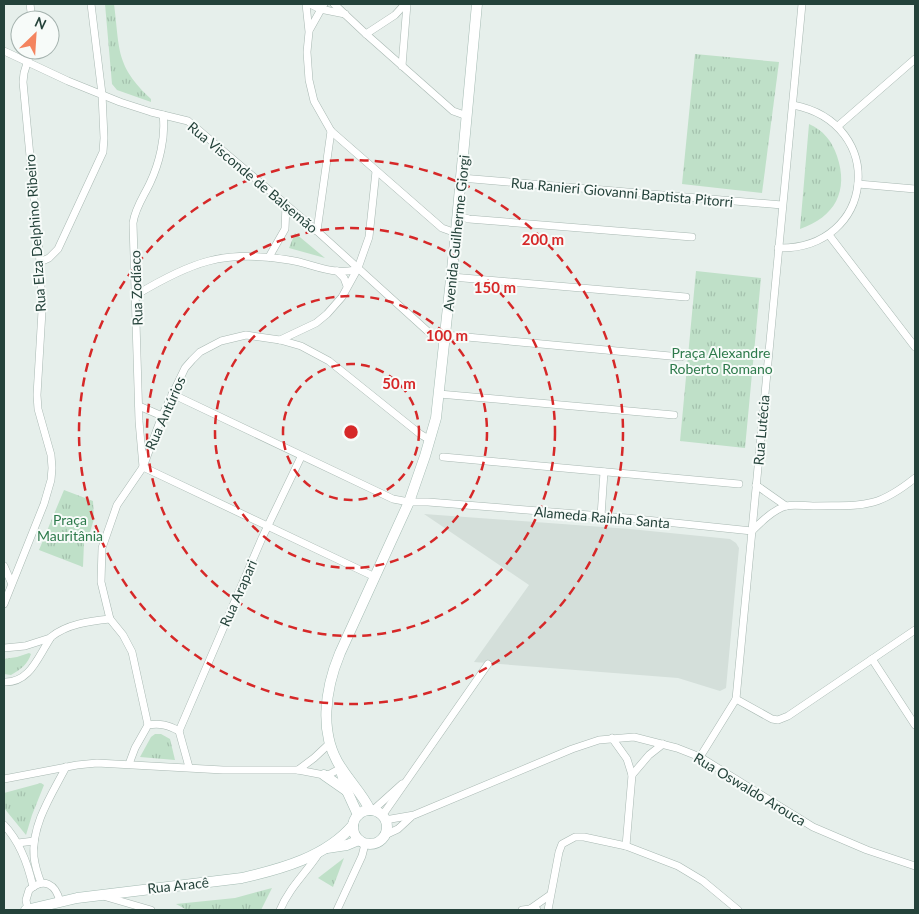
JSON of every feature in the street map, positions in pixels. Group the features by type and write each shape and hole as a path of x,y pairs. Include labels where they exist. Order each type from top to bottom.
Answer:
{"street":[{"path":"40,262 49,258 58,248 103,152 102,94 90,4"},
{"path":"306,4 309,32 307,52 308,80 314,100 332,131 442,228 456,233"},
{"path":"310,4 345,14"},
{"path":"334,4 453,111 467,116"},
{"path":"366,34 396,16 406,4"},
{"path":"402,66 406,4"},
{"name":"Avenida Guilherme Giorgi","path":"371,811 341,768 330,744 327,718 328,692 331,673 409,502 430,440 439,394 452,277 477,4"},
{"name":"Rua Lutécia","path":"700,757 736,699 802,4"},
{"path":"309,32 322,6"},
{"name":"Rua Visconde de Balsemão","path":"4,51 138,108 182,119 193,124 317,231 434,337 445,338"},
{"path":"838,126 915,59"},
{"name":"Rua Elza Delphino Ribeiro","path":"4,604 11,582 44,504 51,480 50,454 38,410 37,395 42,311 40,262 23,82 27,62"},
{"path":"778,248 805,246 818,242 829,235 849,213 855,199 858,184 855,153 848,139 838,126 817,112 793,105"},
{"name":"Rua Zodíaco","path":"143,467 140,449 134,215 151,182 157,164 164,130 164,115"},
{"path":"317,231 332,131"},
{"path":"280,340 316,323 327,314 336,305 357,269 369,237 376,171"},
{"name":"Rua Ranieri Giovanni Baptista Pitorri","path":"461,178 782,205"},
{"path":"858,184 915,190"},
{"path":"269,257 285,229 286,205"},
{"path":"458,216 469,219 692,237"},
{"path":"829,235 915,347"},
{"path":"136,295 166,277 196,264 226,257 269,257 337,271 357,269"},
{"path":"337,271 344,278 347,286"},
{"path":"452,277 686,297"},
{"name":"Rua Antúrios","path":"148,725 132,652 123,635 110,619 101,582 102,548 117,505 125,490 135,480 143,467 162,416 185,368 200,352 209,346 233,337 246,335 280,340 302,346 329,361 430,440"},
{"path":"445,338 681,356"},
{"name":"Alameda Rainha Santa","path":"172,394 393,499 409,502 601,516 752,531"},
{"path":"439,394 674,415"},
{"path":"139,406 162,416"},
{"name":"Rua Arapari","path":"179,731 267,526 301,456"},
{"path":"443,457 739,484"},
{"path":"143,467 375,577"},
{"path":"601,516 604,472"},
{"path":"752,531 767,516 786,506 859,506 872,504 895,493 915,478"},
{"path":"756,485 786,506"},
{"path":"4,566 11,582"},
{"path":"4,648 25,646 50,638 66,629 85,622 110,619"},
{"path":"736,699 772,719 778,720 788,716 915,630"},
{"path":"4,682 21,680 28,673 50,638"},
{"path":"872,659 915,725"},
{"path":"384,818 488,664"},
{"path":"129,764 135,748 148,725 160,723 179,731 189,767"},
{"name":"Rua Oswaldo Arouca","path":"385,835 398,828 414,815 572,749 600,740 634,737 663,744 700,757 814,827 867,850 915,866"},
{"path":"612,738 627,759 632,775 626,846"},
{"path":"298,770 330,744"},
{"path":"632,775 649,755 663,744"},
{"path":"4,779 97,763 223,770 298,770 324,775 334,773 341,768"},
{"path":"41,883 34,856 34,840 50,798 66,767"},
{"name":"Avenida Guilherme Giorgi","path":"341,768 343,780 358,815"},
{"path":"324,775 347,791"},
{"path":"371,811 384,818 387,826 385,835 374,844 362,842 354,834 353,825 358,815 371,811 412,775"},
{"name":"Rua Oswaldo Arouca","path":"384,818 414,815"},
{"path":"4,825 18,843 30,872 33,887"},
{"name":"Rua Aracê","path":"27,910 98,895 242,878 311,857 323,850 353,825"},
{"path":"548,910 562,844 575,837 584,837 626,846 678,866 703,881 738,910"},
{"path":"18,843 34,840"},
{"path":"337,910 362,856 362,842"},
{"name":"Rua Aracê","path":"323,850 362,842"},
{"path":"280,910 294,885 323,850"},
{"path":"27,910 26,897 29,890 41,883 46,883 53,887 58,893 60,902"},
{"path":"98,895 151,910"},
{"path":"530,910 550,895"}],"shaded area":[{"path":"424,514 630,529 730,539 739,548 726,688 720,691 678,678 474,662 529,585"}],"green space":[{"path":"105,4 114,4 119,45 125,66 139,87 151,99 151,102 117,90 112,84"},
{"path":"695,54 779,62 762,193 682,184"},
{"path":"809,124 823,133 832,146 837,156 841,180 840,191 830,210 812,224 800,229"},
{"path":"295,233 325,258 289,248"},
{"name":"Praça Alexandre Roberto Romano","path":"696,271 761,278 745,448 680,441"},
{"name":"Praça Mauritânia","path":"64,490 93,501 94,519 87,542 84,542 83,567 39,550"},
{"path":"31,654 30,658 26,664 11,675 4,674 4,659"},
{"path":"155,734 161,734 170,739 175,760 140,757 151,737"},
{"path":"41,783 44,785 26,835 4,808 4,793"},
{"path":"344,858 333,887 318,878"},
{"path":"272,888 261,910 187,910 176,904 235,898"}]}
